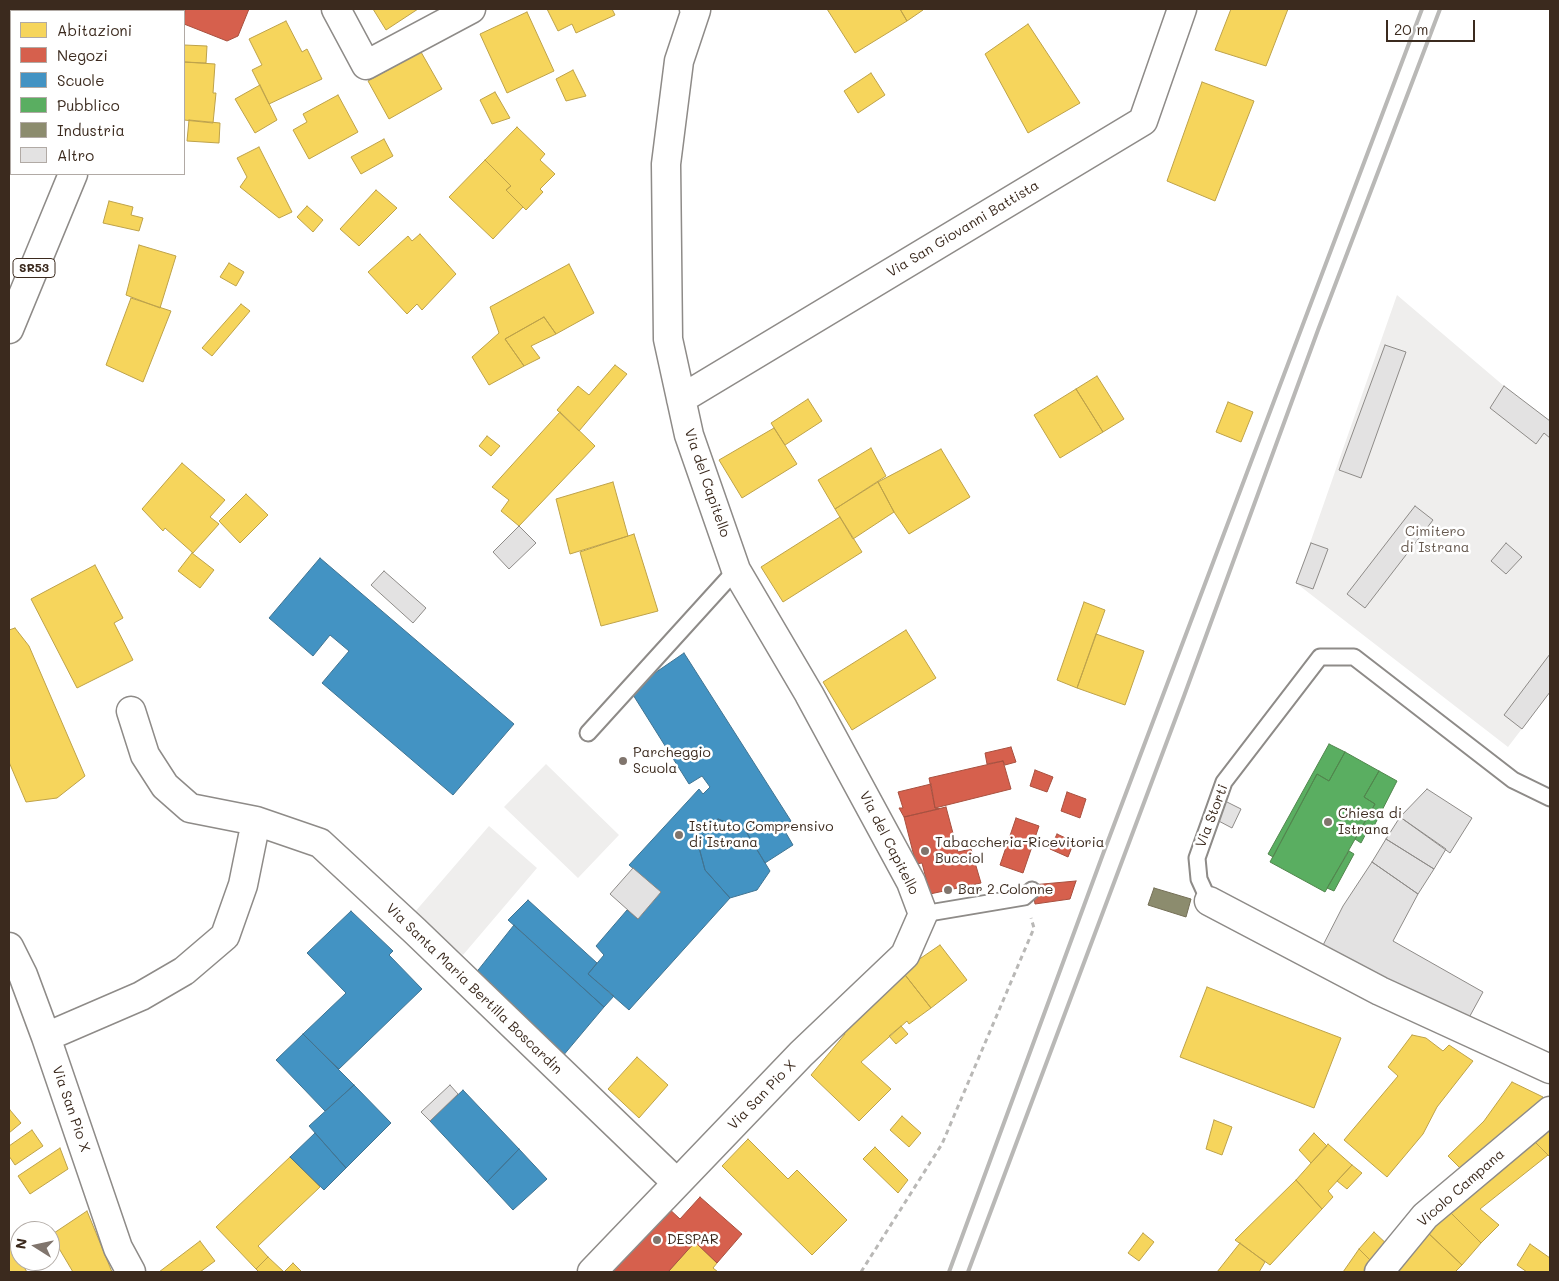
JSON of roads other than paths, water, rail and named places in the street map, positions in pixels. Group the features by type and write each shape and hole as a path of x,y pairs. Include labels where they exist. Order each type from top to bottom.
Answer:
{"street":[{"path":"336,9 366,65 471,9"},
{"name":"Via del Capitello","path":"699,9 678,61 666,164 668,339 681,399 690,435 736,570 809,694 911,882 923,914"},
{"name":"Via San Giovanni Battista","path":"681,399 1143,121 1182,9"},
{"name":"SR53","path":"12,314 73,175"},
{"name":"Via Santa Maria Bertilla Boscardin","path":"131,711 145,755 165,786 190,808 256,821 320,843 677,1183"},
{"path":"46,1037 141,996 184,971 226,936 244,885 256,821"},
{"name":"Via Storti","path":"1209,901 1380,991 1550,1069"},
{"name":"Via San Pio X","path":"592,1272 801,1054 905,955 923,914"},
{"name":"Via San Pio X","path":"9,947 23,976 46,1037 118,1248 131,1272"},
{"name":"Vicolo Campana","path":"1378,1272 1425,1216 1550,1111"}],"lane":[{"path":"588,733 736,570"},
{"name":"Via Storti","path":"1209,901 1199,879 1197,858 1224,782 1320,657 1354,657 1513,780 1550,798"},
{"path":"923,914 1024,897 1032,890"}],"railway":[{"path":"949,1272 1103,854 1422,9"},
{"path":"968,1272 1184,696 1318,330 1440,9"}],"place":[{"name":"Parcheggio Scuola","path":"623,761"},
{"name":"Chiesa di Istrana","path":"1328,822"},
{"name":"Istituto Comprensivo di Istrana","path":"679,835"},
{"name":"Tabaccheria-Ricevitoria Bucciol","path":"925,851"},
{"name":"Bar 2 Colonne","path":"948,890"},
{"name":"DESPAR","path":"657,1240"}],"park label":[{"name":"Cimitero di Istrana","path":"1435,540"}]}
